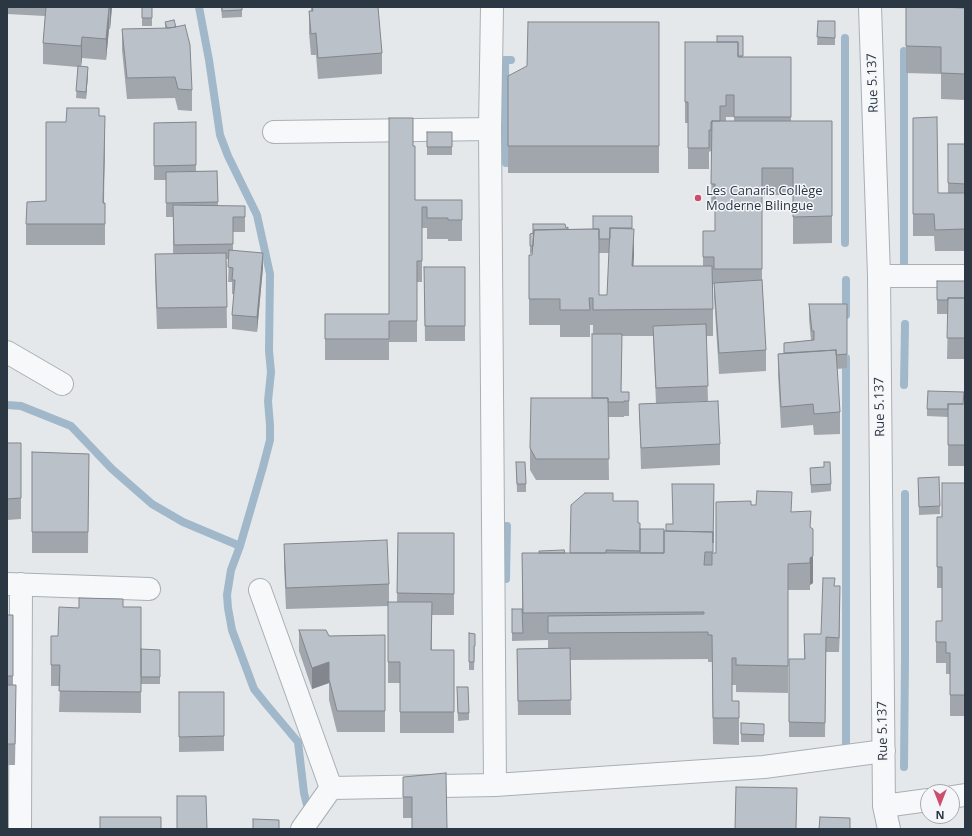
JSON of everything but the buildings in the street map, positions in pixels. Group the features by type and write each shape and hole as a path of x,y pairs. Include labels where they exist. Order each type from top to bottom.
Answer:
{"street":[{"path":"492,7 490,129 496,785"},
{"name":"Rue 5.137","path":"870,7 879,276 884,806 889,829"},
{"path":"274,132 490,129"},
{"path":"879,276 965,276"},
{"path":"7,352 62,384"},
{"path":"20,829 14,584 149,588"},
{"path":"260,590 331,788"},
{"path":"331,788 496,785 764,767 884,751"},
{"path":"302,829 331,788"},
{"path":"884,806 920,801"}],"waterway":[{"path":"199,7 209,60 220,135 228,156 257,215 270,274 269,351 271,372 268,401 270,440 240,546 231,570 227,595 228,608 232,630 254,689 298,742 304,793 309,813"},
{"path":"845,38 845,243"},
{"path":"904,51 904,274"},
{"path":"506,163 505,60 511,60"},
{"path":"846,280 846,315"},
{"path":"904,385 905,324"},
{"path":"846,358 846,744"},
{"path":"7,405 21,406 71,426 112,469 152,504 183,522 240,546"},
{"path":"904,767 905,494"},
{"path":"506,579 507,526"}],"place":[{"name":"Les Canaris Collège Moderne Bilingue","path":"698,198"}]}
